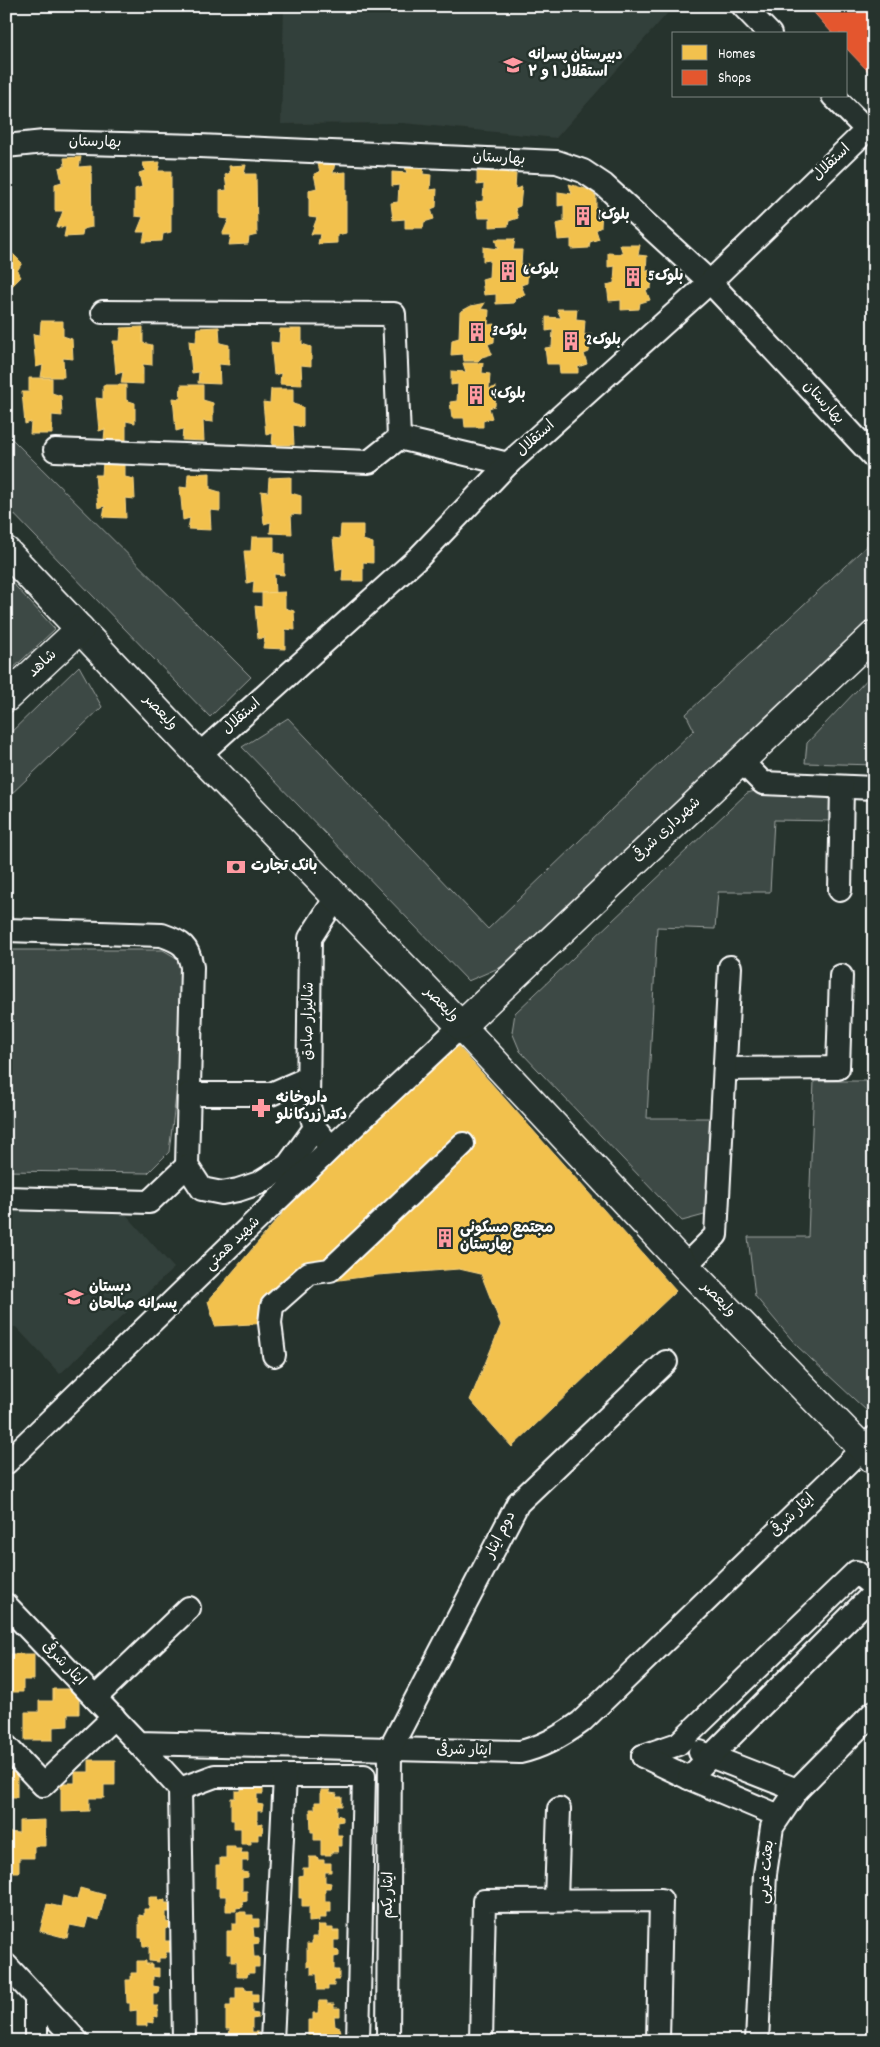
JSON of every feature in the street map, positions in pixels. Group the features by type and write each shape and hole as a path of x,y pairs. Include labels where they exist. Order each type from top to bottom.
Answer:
{"main road":[{"name":"ولیعصر","path":"6,551 199,756 337,896 461,1026 685,1266 870,1449"},
{"name":"شاهد","path":"6,698 80,629"},
{"name":"شهرداری شرقی","path":"461,1026 874,635"}],"street":[{"path":"743,6 768,32"},
{"path":"835,98 870,126"},
{"name":"استقلال","path":"199,756 418,558 508,464 710,282 870,126"},
{"name":"بهارستان","path":"6,146 44,142 199,146 557,162 583,171 604,185 710,282 874,457"},
{"path":"103,312 394,314 399,438"},
{"path":"399,438 508,464"},
{"path":"55,450 370,462 399,438"},
{"path":"741,761 763,784 874,788"},
{"path":"840,890 842,786"},
{"name":"شالیزار صادق","path":"331,1148 315,1128 308,1103 310,938 337,896"},
{"path":"6,930 162,935 178,941 189,952 192,967 187,1166 202,1189 222,1192 238,1190 259,1183 288,1165 315,1128"},
{"path":"685,1266 716,1235 730,967"},
{"path":"725,1069 838,1068 841,976"},
{"name":"شهید همتی","path":"6,1463 331,1148 461,1026"},
{"path":"189,1094 271,1094 308,1078"},
{"path":"274,1355 270,1323 272,1306 309,1273 330,1270 463,1144"},
{"path":"6,1198 149,1202 187,1166"},
{"name":"دوم ایثار","path":"390,1749 518,1503 666,1362"},
{"name":"ایثار شرقی","path":"6,1605 138,1743 520,1752 538,1748 581,1722 870,1449"},
{"path":"779,1816 689,1778 643,1756 678,1744 856,1572 874,1587"},
{"path":"689,1778 874,1593"},
{"path":"95,1698 189,1608"},
{"name":"بعثت غربی","path":"757,2041 768,1851 772,1827 797,1790 874,1712"},
{"path":"6,1746 43,1785 114,1717"},
{"path":"138,1743 180,1789 184,2041"},
{"path":"678,1744 712,1755 797,1790"},
{"name":"ایثار یکم","path":"388,2041 390,1749"},
{"path":"180,1789 215,1776 364,1776 358,2041"},
{"path":"272,2041 285,1776"},
{"path":"556,1900 559,1809"},
{"path":"481,2041 484,1900 662,1900 658,2041"},
{"path":"6,1965 78,2041"},
{"path":"36,1997 36,2041"}],"shaded area":[{"name":"دبیرستان پسرانه استقلال ۱ و ۲","path":"284,6 674,6 556,138 403,123 281,124"},
{"path":"6,433 251,677 210,717 6,506"},
{"path":"874,539 874,623 515,961 468,981 242,747 288,718 488,929 694,730 686,714"},
{"path":"6,576 55,629 6,675"},
{"path":"79,666 102,707 6,799 6,737"},
{"path":"874,672 874,765 805,763 807,743"},
{"path":"759,790 837,794 835,821 774,820 770,892 718,892 715,929 657,927 647,1118 714,1118 708,1214 682,1221 520,1051 512,1032 515,1013 747,793"},
{"path":"9,950 163,950 192,967 169,1152 148,1173 6,1171"},
{"path":"814,1081 874,1081 869,1344 874,1344 874,1411 867,1411 797,1346 755,1296 748,1237 808,1237"},
{"name":"دبستان پسرانه صالحان","path":"6,1197 114,1201 174,1268 60,1374 16,1327 6,1327"}],"building: Homes":[{"path":"81,157 79,167 91,166 92,227 83,229 82,236 64,237 66,227 57,227 63,211 55,211 55,184 62,182 59,168 65,166 64,158"},
{"path":"160,162 158,171 171,171 171,232 163,234 162,241 143,242 145,232 137,232 143,217 135,216 135,189 142,187 139,173 145,171 143,163"},
{"path":"335,163 333,173 346,172 346,233 337,235 337,243 318,244 320,234 311,234 317,218 309,217 309,190 317,188 314,174 320,172 318,164"},
{"path":"489,163 509,163 507,173 516,174 515,189 522,187 520,206 515,208 518,218 509,221 508,226 490,227 490,218 478,218 476,202 483,201 484,184 477,185 477,170 492,172"},
{"path":"404,164 424,164 423,174 431,175 430,190 437,189 436,207 431,209 434,219 424,222 423,228 405,228 405,219 393,220 391,203 398,202 399,185 392,186 392,172 407,173"},
{"path":"246,165 244,174 256,174 257,235 249,237 248,244 229,245 231,235 222,235 229,219 220,218 220,191 227,190 225,175 230,173 229,166"},
{"name":"بلوک1","path":"569,184 589,190 596,196 596,210 602,209 601,227 596,230 599,239 590,242 589,248 571,249 571,239 558,240 556,224 564,222 564,205 558,206 558,192 572,194"},
{"name":"بلوک6","path":"495,239 515,239 513,250 522,250 521,265 528,264 527,283 521,285 525,295 515,298 514,303 496,304 496,294 484,295 482,279 489,277 490,260 483,261 483,247 498,249"},
{"name":"بلوک5","path":"620,245 640,245 638,255 647,256 646,271 653,270 651,288 646,290 650,300 640,303 639,309 621,310 621,300 609,301 607,285 614,283 615,266 608,267 608,253 623,254"},
{"path":"6,247 22,263 17,271 21,277 8,290 6,287"},
{"name":"بلوک3","path":"485,303 481,309 489,310 488,325 495,324 494,342 488,344 492,354 482,357 478,361 464,361 463,354 451,355 452,340 459,338 460,312 471,306"},
{"name":"بلوک2","path":"557,309 577,309 576,319 585,320 584,335 591,334 589,352 584,354 587,364 578,367 578,373 560,373 559,364 547,364 545,348 552,347 553,330 546,331 546,317 561,318"},
{"path":"41,321 63,321 63,336 72,339 73,359 63,358 64,377 41,377 43,365 36,367 33,334 40,335"},
{"path":"143,327 143,343 152,345 152,365 143,364 143,384 121,383 123,372 116,374 113,341 120,341 121,328"},
{"path":"219,327 220,343 229,345 229,365 219,364 220,384 198,383 199,372 192,373 189,341 196,342 197,328"},
{"path":"280,329 302,329 302,344 311,347 311,366 301,365 302,385 280,384 281,373 274,375 271,342 279,343"},
{"name":"بلوک4","path":"463,363 483,363 482,373 490,374 489,389 496,387 495,406 489,408 492,418 483,421 483,427 465,427 464,418 452,418 450,402 457,401 458,384 451,385 451,371 466,372"},
{"path":"29,378 52,378 52,393 61,396 62,416 52,415 52,434 30,434 31,422 25,424 22,392 29,392"},
{"path":"103,385 126,385 126,400 135,403 135,423 126,421 126,441 104,440 105,429 99,431 96,398 103,399"},
{"path":"181,385 203,385 203,400 213,403 213,422 203,421 204,441 182,440 183,429 176,431 173,398 180,399"},
{"path":"271,389 293,389 293,404 303,407 303,427 293,425 294,445 272,445 273,433 266,435 263,402 270,403"},
{"path":"125,461 125,477 134,479 135,499 125,498 126,518 103,517 105,506 98,508 95,475 102,475 103,462"},
{"path":"210,473 210,489 220,492 220,511 210,510 211,530 188,529 190,518 183,520 180,487 187,488 188,474"},
{"path":"291,477 291,493 301,496 301,515 291,514 292,534 270,533 271,522 264,524 261,491 268,492 269,478"},
{"path":"341,525 363,525 363,540 373,543 373,563 363,562 363,581 342,581 343,569 336,571 333,538 340,539"},
{"path":"252,537 274,537 274,552 284,555 284,575 274,574 275,593 253,593 254,581 247,583 244,551 251,551"},
{"path":"285,592 285,608 294,611 295,630 285,629 285,649 263,648 265,637 258,639 255,606 262,607 262,593"},
{"name":"مجتمع مسکونی بهارستان","path":"457,1045 676,1291 512,1447 470,1400 501,1325 481,1274 459,1269 378,1275 309,1284 270,1323 215,1326 208,1301 288,1207"},
{"path":"9,1654 34,1654 34,1680 23,1680 23,1692 8,1692 8,1706 6,1706 6,1666 9,1666"},
{"path":"53,1689 79,1689 79,1714 68,1714 68,1726 53,1727 53,1740 25,1740 25,1712 39,1712 39,1701 53,1701"},
{"path":"89,1760 115,1760 115,1785 104,1785 104,1798 89,1798 89,1811 61,1812 61,1783 75,1783 75,1772 89,1772"},
{"path":"6,1772 17,1772 17,1797 6,1797"},
{"path":"241,1779 263,1785 263,1794 257,1794 257,1804 263,1805 262,1811 257,1811 257,1824 263,1823 262,1834 258,1834 258,1840 251,1840 251,1844 241,1844 241,1828 234,1828 234,1820 231,1820 231,1798 235,1798 235,1791 241,1791"},
{"path":"321,1790 330,1790 330,1793 337,1794 336,1797 342,1797 342,1806 337,1806 337,1815 343,1817 343,1821 337,1822 337,1835 342,1835 342,1846 337,1846 338,1852 331,1852 331,1855 321,1855 321,1840 314,1840 314,1832 311,1832 310,1809 315,1809 315,1802 321,1802"},
{"path":"45,1820 45,1846 34,1846 34,1858 19,1858 19,1872 6,1872 6,1832 19,1833 19,1821"},
{"path":"226,1846 235,1846 235,1849 242,1849 241,1853 248,1853 248,1861 242,1861 242,1872 248,1873 248,1877 242,1878 242,1891 247,1891 247,1901 242,1902 243,1907 236,1908 236,1911 226,1911 226,1896 219,1896 219,1888 216,1888 216,1865 220,1865 220,1858 226,1858"},
{"path":"309,1857 318,1857 318,1860 324,1860 324,1863 331,1863 331,1872 325,1872 325,1882 331,1883 330,1888 325,1888 325,1901 331,1901 331,1912 326,1912 326,1918 319,1918 319,1921 309,1922 309,1906 302,1906 302,1898 299,1898 299,1876 303,1875 303,1868 309,1868"},
{"path":"80,1888 105,1895 99,1920 88,1917 85,1928 70,1925 67,1938 40,1931 47,1904 61,1907 63,1896 77,1900"},
{"path":"149,1897 158,1897 158,1900 165,1900 165,1903 171,1903 171,1912 166,1912 166,1922 171,1923 171,1927 165,1929 165,1941 171,1941 171,1952 166,1952 166,1958 159,1958 159,1962 149,1961 149,1946 143,1946 142,1938 139,1938 139,1915 144,1916 144,1909 149,1909"},
{"path":"237,1912 246,1912 246,1915 253,1915 253,1919 259,1919 259,1927 253,1927 254,1937 259,1938 259,1943 253,1944 254,1957 259,1957 259,1967 254,1967 254,1973 248,1973 247,1977 237,1977 237,1962 231,1962 231,1954 227,1954 227,1931 232,1931 232,1924 237,1924"},
{"path":"318,1925 326,1925 326,1928 333,1928 333,1931 339,1931 339,1940 334,1940 334,1950 339,1951 339,1956 334,1957 334,1970 339,1970 339,1980 334,1980 334,1986 328,1986 328,1990 318,1990 317,1974 311,1974 311,1966 307,1967 307,1944 312,1944 312,1937 318,1937"},
{"path":"137,1961 146,1961 146,1964 152,1964 152,1968 159,1968 159,1977 153,1976 153,1986 159,1987 158,1993 153,1993 153,2006 158,2006 158,2017 154,2016 154,2023 147,2022 147,2026 137,2026 137,2010 130,2011 130,2003 127,2003 126,1980 131,1980 131,1973 137,1973"},
{"path":"236,1987 245,1987 245,1990 252,1990 252,1994 258,1994 258,2002 252,2002 252,2013 258,2014 258,2018 252,2019 252,2032 258,2032 258,2041 236,2041 236,2037 229,2036 230,2029 226,2029 226,2006 231,2006 231,1999 236,1999"},
{"path":"319,2001 327,2001 327,2004 334,2004 334,2008 340,2008 340,2016 334,2016 335,2026 340,2028 341,2032 335,2033 335,2041 308,2041 308,2020 313,2020 313,2013 318,2013"}],"building: Shops":[{"path":"808,6 874,6 874,72 869,72 848,50 848,32 831,32"}],"place":[{"name":"دبیرستان پسرانه استقلال ۱ و ۲","path":"513,65"},
{"name":"بلوک1","path":"583,216"},
{"name":"بلوک6","path":"508,271"},
{"name":"بلوک5","path":"633,277"},
{"name":"بلوک3","path":"477,332"},
{"name":"بلوک2","path":"571,341"},
{"name":"بلوک4","path":"476,395"},
{"name":"بانک تجارت","path":"236,867"},
{"name":"داروخانه دکتر زردکانلو","path":"261,1108"},
{"name":"مجتمع مسکونی بهارستان","path":"445,1238"},
{"name":"دبستان پسرانه صالحان","path":"74,1297"}]}
